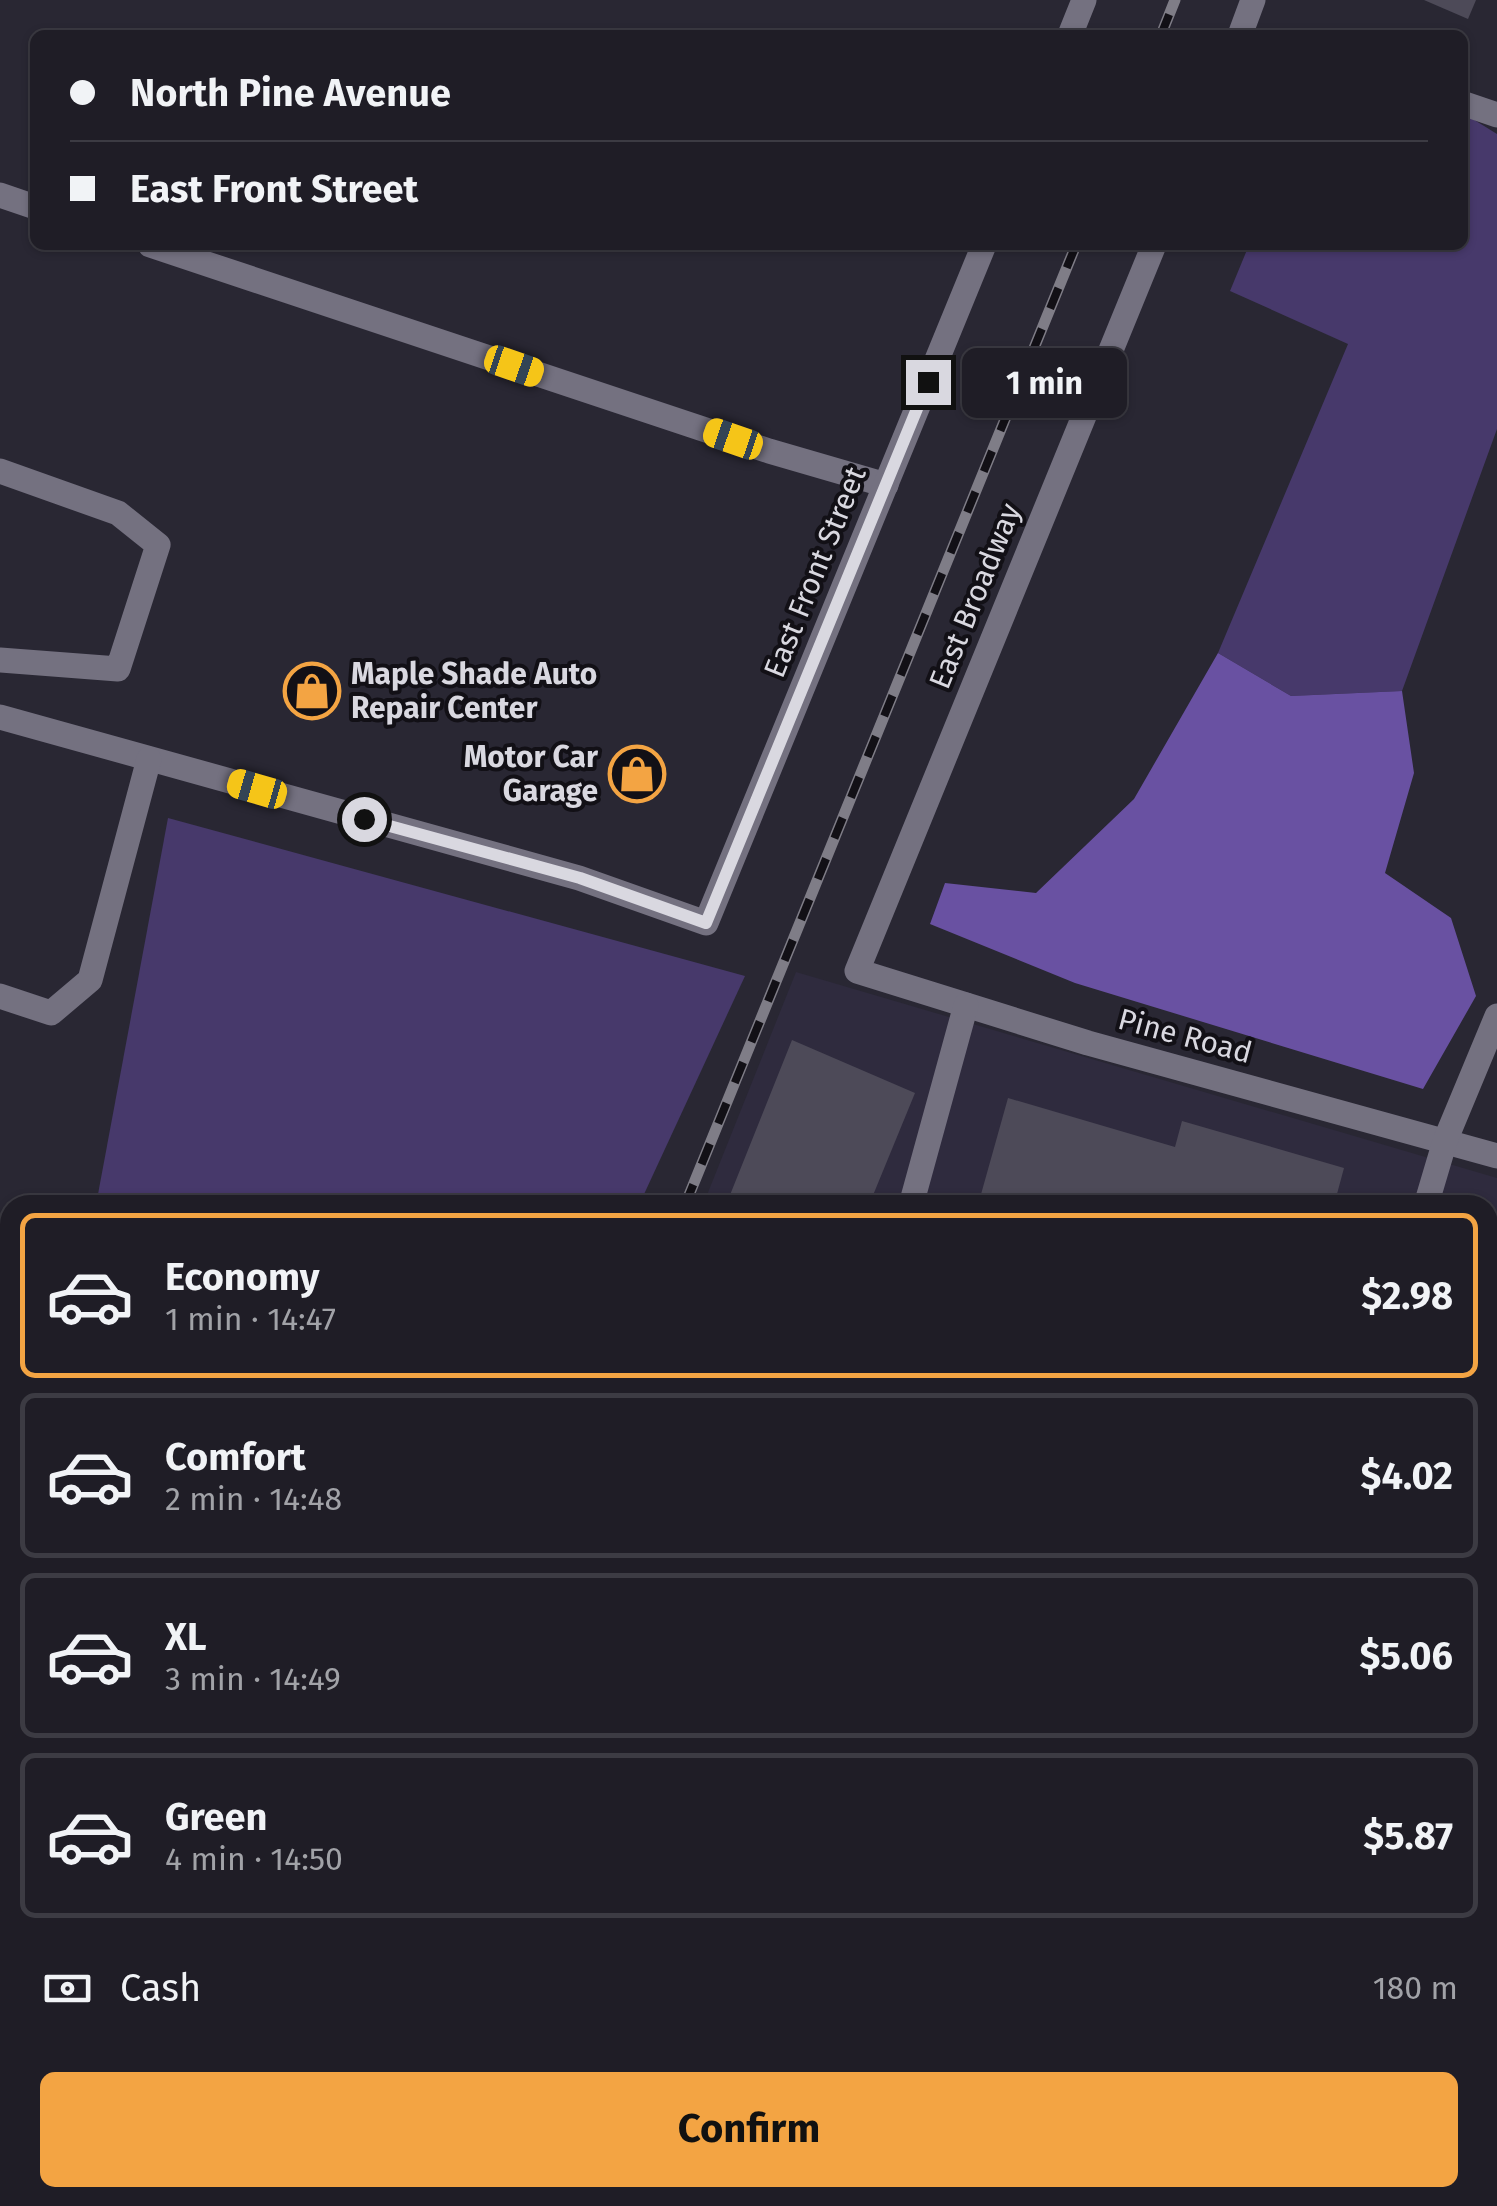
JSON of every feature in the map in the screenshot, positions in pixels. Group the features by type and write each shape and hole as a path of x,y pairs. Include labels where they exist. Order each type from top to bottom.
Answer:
{"street":[{"path":"1072,30 1084,0"},
{"path":"1248,30 1253,0"},
{"path":"1468,105 1497,115"},
{"path":"0,195 30,205"},
{"path":"165,250 769,451 886,485"},
{"name":"East Front Street","path":"149,759 580,878 706,923 982,250"},
{"name":"East Broadway","path":"857,972 1152,250"},
{"path":"0,471 118,514 158,545 118,669 0,660"},
{"path":"0,717 149,759 90,980 51,1013 0,996"},
{"name":"Pine Road","path":"857,972 1497,1156"},
{"path":"915,1195 966,1005"},
{"path":"1429,1195 1445,1142 1497,1016"}],"shaded area":[{"path":"1468,116 1497,134 1497,429 1402,691 1291,696 1218,653 1348,344 1230,291 1247,250 1468,250"},
{"path":"1218,653 1291,696 1402,691 1414,773 1385,873 1451,918 1476,996 1423,1089 1075,983 930,924 945,883 1036,893 1134,799"},
{"path":"168,818 745,976 644,1195 98,1195"},
{"path":"796,972 1497,1178 1497,1195 707,1195"}],"building":[{"path":"1424,0 1476,0 1468,19"},
{"path":"792,1040 915,1093 873,1195 730,1195"},
{"path":"1008,1098 1175,1147 1182,1121 1344,1168 1337,1195 981,1195"}],"railway":[{"path":"1163,30 1175,0"},
{"path":"689,1195 1074,250"}],"place":[{"name":"Maple Shade Auto Repair Center","path":"312,691"},
{"name":"Motor Car Garage","path":"637,774"}],"route":[{"path":"364,819 580,878 706,923 928,382"}]}
